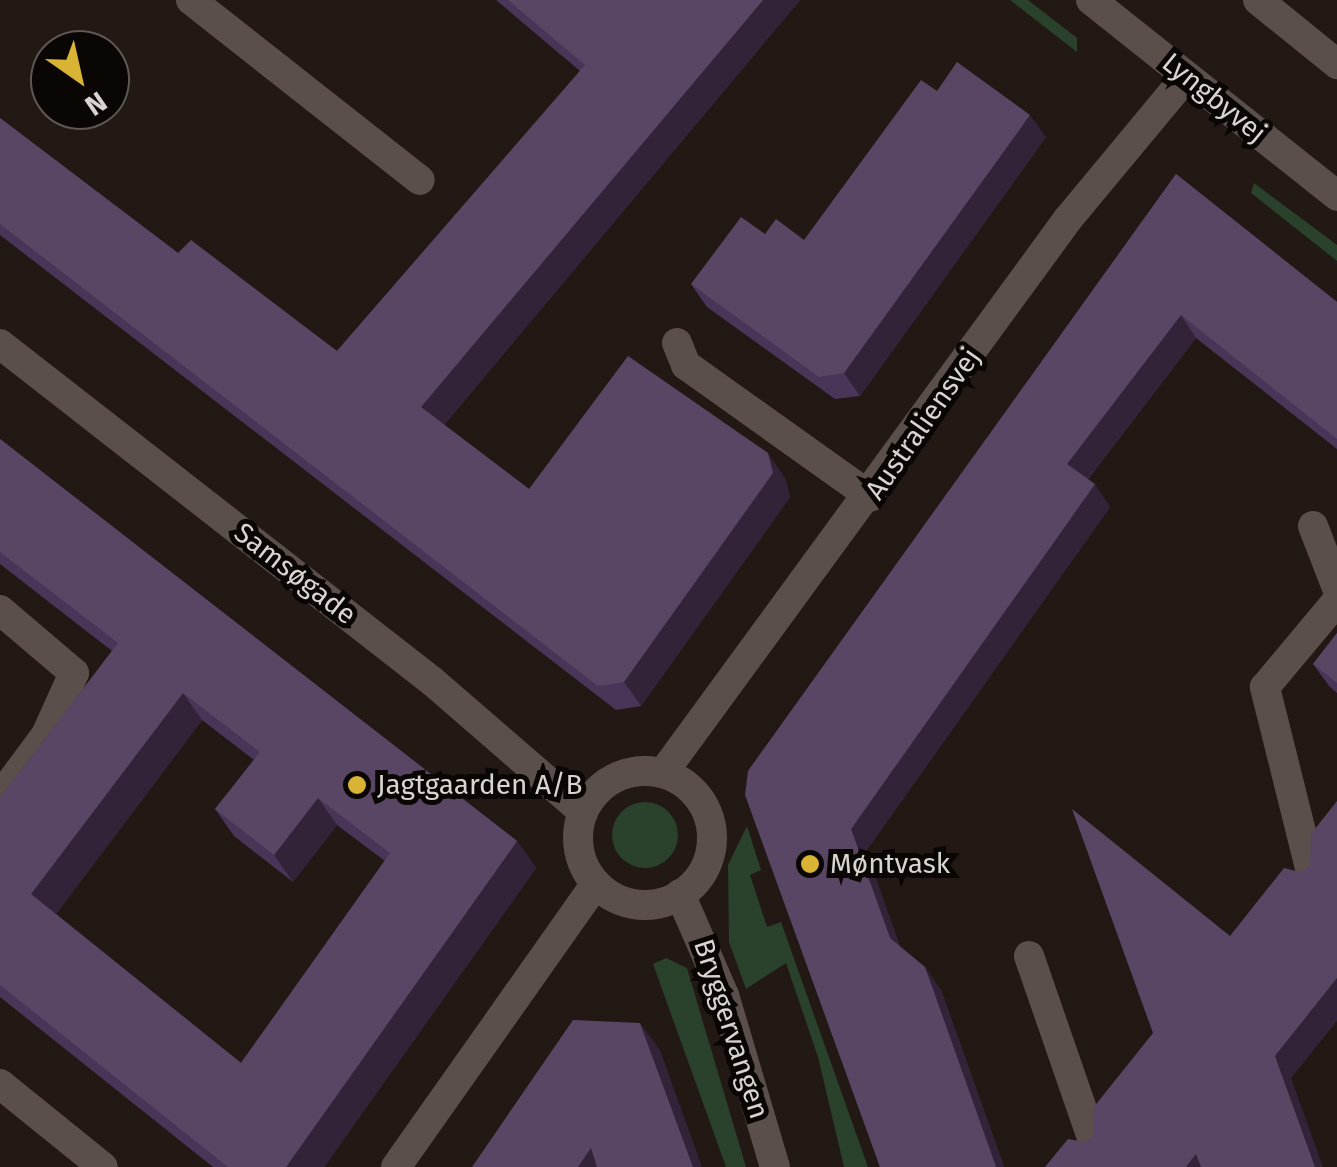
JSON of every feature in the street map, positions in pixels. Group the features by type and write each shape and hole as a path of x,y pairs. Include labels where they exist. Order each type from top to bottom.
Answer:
{"street":[{"path":"191,0 420,180"},
{"name":"Lyngbyvej","path":"1091,0 1337,196"},
{"path":"1258,0 1337,64"},
{"name":"Australiensvej","path":"663,773 871,498 1068,220 1186,77"},
{"path":"677,343 686,366 871,498"},
{"name":"Samsøgade","path":"0,344 432,681 583,812"},
{"path":"1313,526 1337,588"},
{"path":"1312,876 1265,687 1337,600"},
{"path":"0,610 74,673 46,736 0,797"},
{"path":"663,773 688,786 706,808 712,834 708,861 680,894 650,906 626,903 596,884 580,855 583,812 617,778 663,773"},
{"path":"396,1167 596,884"},
{"name":"Bryggervangen","path":"680,894 724,994 776,1167"},
{"path":"1028,956 1095,1148"},
{"path":"0,1084 103,1167"}],"green space":[{"path":"1010,0 1028,0 1077,38 1077,52"},
{"path":"1254,183 1337,245 1337,261 1251,193"},
{"path":"645,802 668,812 678,835 668,858 645,868 622,858 612,835 622,812"},
{"path":"747,826 761,870 750,875 767,927 781,922 868,1167 844,1167 818,1057 786,963 746,989 729,942 728,865"},
{"path":"666,958 687,968 746,1167 726,1167 653,964"}],"building":[{"path":"508,0 763,0 421,407 529,489 628,356 768,453 773,473 624,682 598,686 0,224 0,118 178,253 191,240 337,351 585,65"},
{"path":"957,62 1030,115 844,373 819,377 691,284 741,217 765,234 776,219 804,240 921,80 937,91"},
{"path":"1176,174 1337,302 1337,439 1181,315 1067,464 1095,484 851,829 890,938 925,967 996,1167 880,1167 745,795 748,771"},
{"name":"Jagtgaarden A/B","path":"0,439 517,841 286,1167 228,1167 0,985 0,798 118,643 0,552","holes":["183,693 260,752 215,809 274,855 318,798 390,853 241,1063 31,894"]},
{"path":"1337,633 1337,683 1313,664"},
{"path":"1337,801 1337,978 1275,1056 1315,1167 1201,1167 1196,1154 1186,1167 1045,1167 1068,1139 1084,1142 1094,1136 1093,1108 1153,1033 1072,809 1230,936 1284,868 1300,872 1310,866 1311,834"},
{"path":"573,1020 640,1023 693,1167 597,1167 591,1148 578,1167 472,1167"}],"place":[{"name":"Jagtgaarden A/B","path":"357,785"},
{"name":"Møntvask","path":"810,864"}]}
